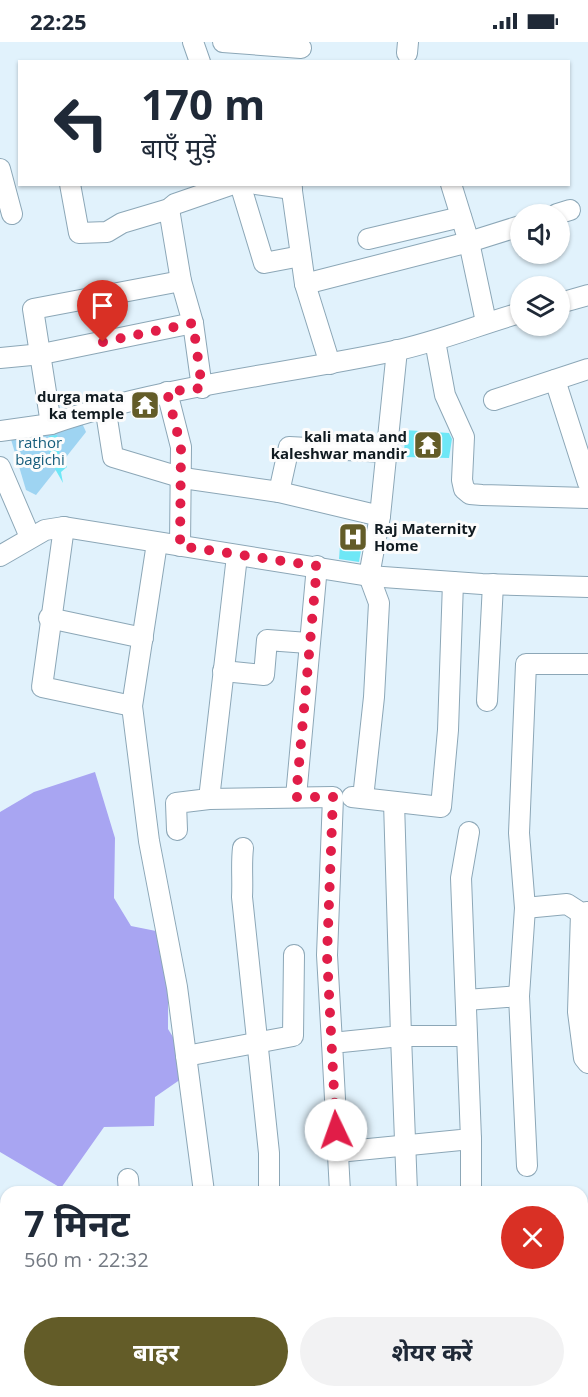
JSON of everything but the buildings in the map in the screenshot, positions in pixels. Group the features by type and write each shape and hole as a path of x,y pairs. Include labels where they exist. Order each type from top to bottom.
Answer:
{"street":[{"path":"193,42 199,60"},
{"path":"223,42 301,50"},
{"path":"0,169 12,214"},
{"path":"70,186 78,233 107,232 122,223 169,209 175,204 227,186"},
{"path":"241,186 264,262 301,256"},
{"path":"452,186 469,242 486,322"},
{"path":"292,187 305,284 330,364"},
{"path":"169,209 181,281 193,323 202,388"},
{"path":"368,239 461,217"},
{"path":"305,284 469,242 510,229"},
{"path":"51,424 42,354 33,309 181,281"},
{"path":"570,300 588,295"},
{"path":"0,431 51,424 105,406 167,392 202,388 397,350 435,341 510,316"},
{"path":"0,356 42,354 193,323"},
{"path":"435,341 445,395 464,437 462,480 464,489 470,494 482,495 588,498"},
{"path":"363,798 374,697 379,603 369,576 380,516 397,350"},
{"path":"494,400 588,369"},
{"path":"555,380 588,483"},
{"path":"167,392 181,447 183,478 180,546"},
{"path":"105,406 113,457 183,478 279,492 380,516"},
{"path":"279,492 289,447 385,452"},
{"path":"0,467 4,491 30,537"},
{"path":"64,527 42,687 132,706"},
{"path":"0,556 45,530 64,527 369,576 588,587"},
{"path":"157,543 132,706 149,841 177,987 203,1186"},
{"path":"209,799 237,556"},
{"path":"296,797 308,643 317,566"},
{"path":"177,830 176,802 209,799 363,798 441,807 448,730 453,582"},
{"path":"487,701 493,584"},
{"path":"50,618 143,638"},
{"path":"223,671 264,675 267,640 308,643"},
{"path":"527,1166 519,996 525,908 519,833 526,664 588,664"},
{"path":"333,797 327,955 340,1186"},
{"path":"394,802 407,1186"},
{"path":"469,832 461,878 471,1186"},
{"path":"243,848 240,870 243,881 242,897 269,1154 269,1186"},
{"path":"525,908 567,904 585,913 578,1012 584,1058 588,1063"},
{"path":"186,1056 293,1036 294,955"},
{"path":"465,1000 519,996"},
{"path":"332,1043 401,1036 467,1036"},
{"path":"338,1152 471,1139"}],"green space":[{"name":"rathor bagichi","path":"82,423 86,432 36,495 26,490 7,426"}],"shaded area":[{"path":"95,772 115,838 114,898 131,926 156,931 168,967 168,1029 183,1053 181,1079 155,1097 154,1126 104,1127 62,1186 58,1186 0,1152 0,812 34,792"}],"place":[{"name":"durga mata ka temple","path":"145,405"},
{"name":"kali mata and kaleshwar mandir","path":"428,445"},
{"name":"Raj Maternity Home","path":"353,537"}],"route":[{"path":"103,342 193,323 202,388 167,392 181,447 183,478 180,546 317,566 308,643 296,797 333,797 327,955 336,1130"}]}
